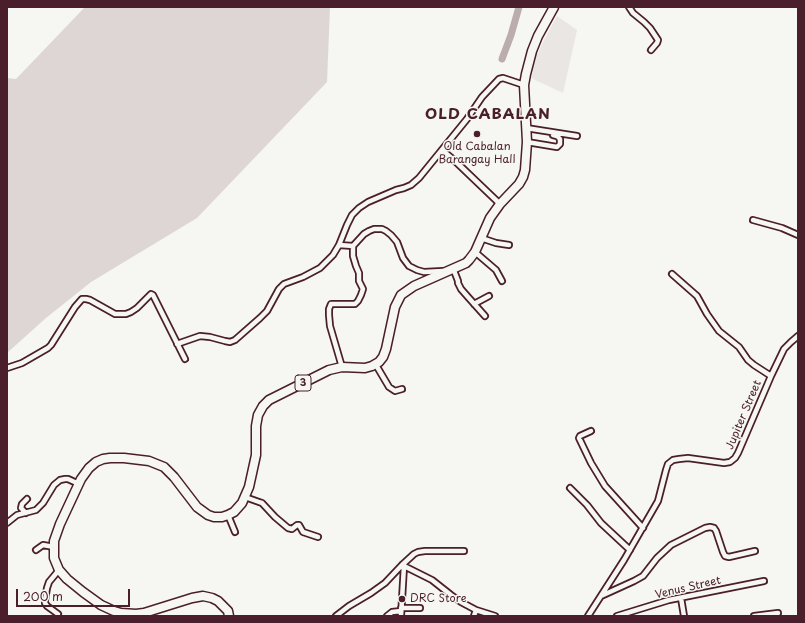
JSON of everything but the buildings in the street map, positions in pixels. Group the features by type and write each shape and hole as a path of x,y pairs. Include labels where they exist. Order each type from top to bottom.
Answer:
{"highway":[{"path":"376,365 385,354 395,306 401,296 414,286 466,263 475,252 490,218 500,204 519,184 523,177 527,142 524,85 527,65 538,36 554,7"},
{"name":"3","path":"228,515 234,512 242,503 249,487 256,456 256,426 258,415 269,400 329,370 342,367 365,368 376,365"},
{"path":"228,515 214,517 202,512 164,467 149,461 124,458 103,459 88,468 79,484 60,524 54,541 54,558 63,575 101,605 114,611 130,615 144,613 203,596 218,601 228,612 229,616"}],"street":[{"path":"629,7 633,13 650,28 658,40 658,43 651,50"},
{"path":"177,344 200,336 230,342 235,340 267,311 279,289 284,284 303,277 320,268 333,255 339,245 346,225 358,208 368,202 411,185 419,178 468,119 482,97 499,79 503,78 524,85"},
{"path":"526,128 577,136"},
{"path":"527,142 557,147 560,144 560,139 559,137 553,135"},
{"path":"442,150 500,204"},
{"path":"753,220 782,228 798,235"},
{"path":"339,245 353,246 369,230 382,229 391,235 397,242 403,258 409,266 424,272 450,270 468,297 485,316"},
{"path":"481,238 496,243 509,245"},
{"path":"342,367 330,326 329,308 331,304 355,304 362,293 363,289 359,281 359,272 356,266 353,246"},
{"path":"475,252 496,270 502,281"},
{"path":"672,274 697,296 719,332 739,347 748,360 771,376"},
{"path":"7,368 22,363 48,348 82,299 86,298 118,315 131,312 151,294 156,300 185,359"},
{"path":"474,304 489,296"},
{"name":"Jupiter Street","path":"588,616 630,550 658,501 668,464 673,460 688,458 724,463 730,462 735,458 784,349 798,336"},
{"path":"376,365 389,387 395,391 402,390"},
{"path":"591,431 580,436 579,438 590,463 605,486 642,528"},
{"path":"7,523 18,514 36,510 43,503 54,485 60,480 68,479 79,484"},
{"path":"570,488 587,505 601,523 630,550"},
{"path":"245,497 262,504 275,518 288,528 292,529 299,525 303,532 318,537"},
{"path":"26,513 21,508 22,504 27,499"},
{"path":"228,515 235,532"},
{"path":"601,596 643,576 657,558 671,545 705,528 714,528 726,556 729,557 755,551"},
{"path":"36,550 43,546 54,547"},
{"path":"336,616 384,583 414,554 422,551 464,551"},
{"path":"403,565 432,580 455,598 476,610 495,616"},
{"path":"401,612 403,565"},
{"path":"58,614 45,603 45,600 49,582 59,570"},
{"name":"Venus Street","path":"617,616 669,600 764,581"},
{"path":"681,598 684,616"},
{"path":"387,616 392,612 401,612 420,608"},
{"path":"474,616 476,610"},
{"path":"754,616 778,613"}],"shaded area":[{"path":"85,7 330,7 327,82 197,218 91,282 46,318 7,353 7,78 16,79"},
{"path":"557,16 577,30 563,93 531,78 536,58"}],"waterway":[{"path":"502,59 519,7"}],"place":[{"name":"Old Cabalan Barangay Hall","path":"477,134"},
{"name":"DRC Store","path":"402,599"}],"district":[{"name":"OLD CABALAN","path":"488,115"}]}
